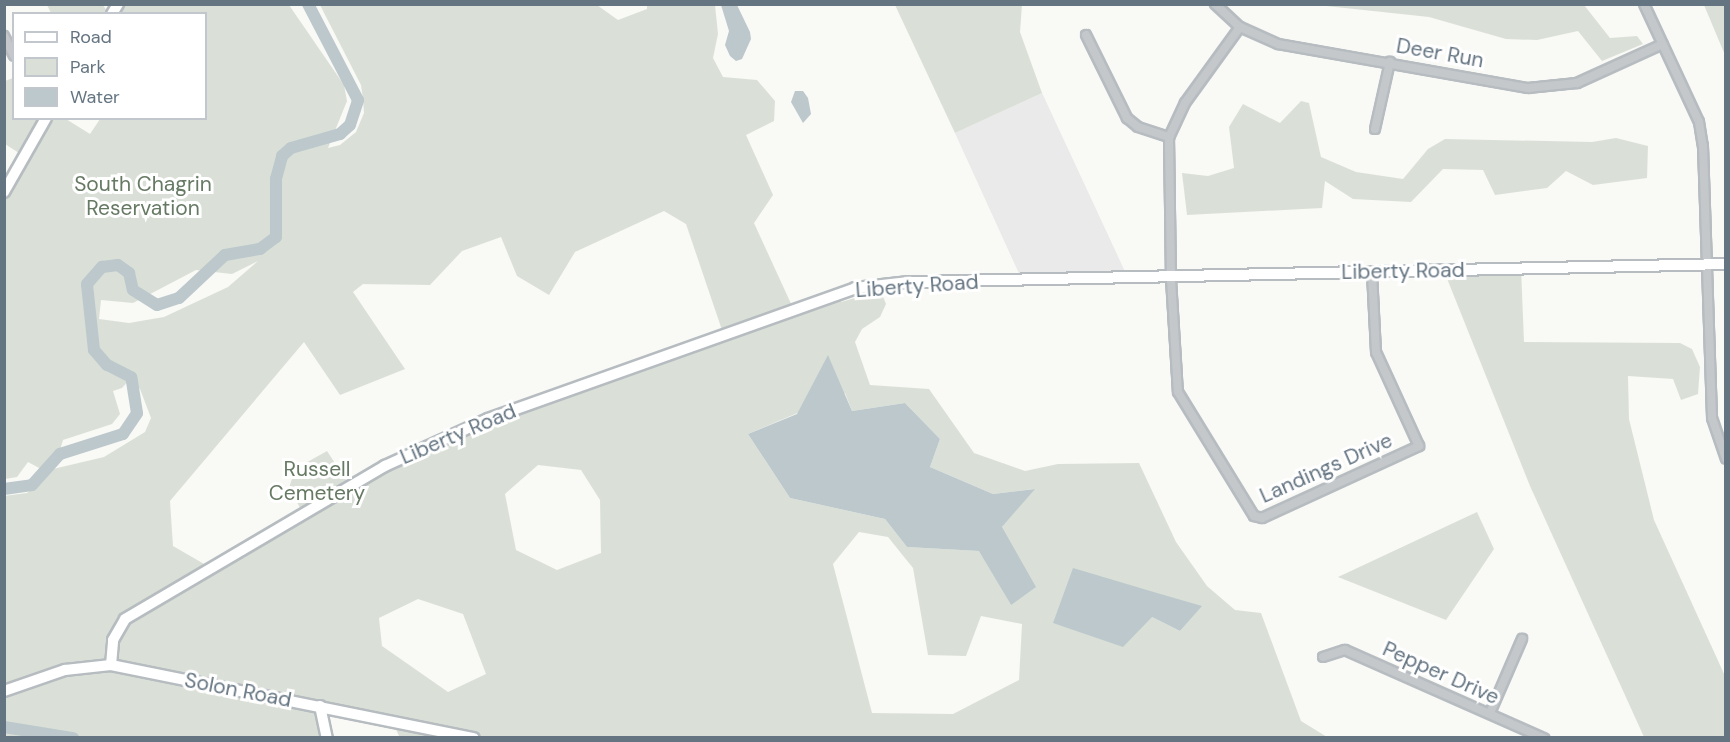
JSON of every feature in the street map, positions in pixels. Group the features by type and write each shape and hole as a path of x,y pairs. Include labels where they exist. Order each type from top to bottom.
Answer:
{"street":[{"name":"Deer Run","path":"1215,4 1240,27 1278,44 1528,88 1577,83 1663,44"},
{"path":"1644,4 1699,122 1703,146 1712,418 1725,459"},
{"path":"1086,35 1127,118 1138,127 1169,137 1185,103 1240,27"},
{"path":"4,36 12,52"},
{"path":"1375,129 1390,62"},
{"path":"4,192 44,120"},
{"name":"Landings Drive","path":"1169,137 1171,279 1178,392 1254,516 1262,518 1419,446 1376,352 1372,273"},
{"name":"Liberty Road","path":"111,665 113,640 125,619 385,466 488,419 855,288 909,282 1171,279 1725,264"},
{"path":"1490,713 1522,639"},
{"name":"Pepper Drive","path":"1323,657 1345,650 1544,738"},
{"name":"Solon Road","path":"5,691 65,670 111,665 474,738"},
{"path":"320,706 327,738"}],"shaded area":[{"path":"1042,93 1128,278 1022,280 955,133"}],"green space":[{"path":"47,5 103,5 107,12 50,12"},
{"path":"121,5 289,5 344,85 347,101 328,148 340,145 356,132 364,113 361,85 320,5 597,5 618,20 647,9 647,5 715,5 718,34 713,58 723,77 757,80 775,101 774,121 746,135 773,195 754,223 793,308 838,293 841,302 872,293 882,294 886,304 880,317 862,329 855,342 870,385 929,389 974,453 1025,471 1058,464 1139,463 1176,542 1207,586 1235,610 1261,613 1301,721 1327,737 400,738 392,721 320,706 327,737 5,737 4,496 27,493 53,469 104,457 145,432 151,418 140,389 129,380 122,388 113,391 120,414 112,424 63,440 58,457 50,464 41,469 28,462 17,477 5,479 5,186 22,155 5,144 5,81 12,78 12,120 68,120 90,134 99,120 207,120 207,12 115,12","holes":["664,211 686,224 723,333 428,444 350,486 327,451 295,469 289,488 303,513 211,568 173,546 170,501 304,342 340,395 405,369 353,292 363,284 430,285 462,251 501,237 517,276 549,295 575,252","258,261 228,287 164,317 129,323 99,319 101,300 133,303 196,270 232,274","845,393 852,411 905,403 940,439 930,467 993,494 1034,489 1002,527 1011,605 980,551 907,547 885,519 790,498 748,434","538,465 581,470 600,500 601,553 557,570 516,550 505,494","859,532 888,537 913,568 928,655 966,656 981,616 1022,624 1019,680 953,714 872,713 833,564","418,599 463,614 486,674 448,692 382,646 379,618","1201,606 1180,631 1152,617"]},
{"path":"895,5 1022,5 1020,32 1042,93 955,133"},
{"path":"1317,5 1584,5 1610,38 1637,36 1643,44 1602,61 1578,31 1537,40 1506,39 1429,17"},
{"path":"1704,5 1725,5 1725,55"},
{"path":"1301,101 1309,103 1321,157 1356,172 1403,179 1428,149 1445,139 1592,142 1616,138 1648,146 1647,178 1593,185 1566,171 1547,188 1495,195 1483,170 1443,169 1411,202 1353,199 1325,181 1322,208 1187,215 1182,173 1208,176 1234,168 1229,127 1243,104 1280,123"},
{"path":"1521,268 1524,342 1680,343 1692,349 1700,367 1698,394 1681,400 1673,379 1628,376 1629,419 1654,520 1725,676 1725,737 1644,737 1530,486 1444,271"},
{"path":"1477,512 1494,549 1446,620 1338,577"}],"water":[{"path":"721,5 737,5 750,32 751,39 742,59 736,61 730,56 725,45 729,31"},
{"path":"795,91 803,91 808,98 811,114 803,123 791,102"},
{"path":"828,355 852,411 905,403 940,439 930,467 993,494 1035,489 1002,527 1036,587 1011,605 979,551 907,547 885,519 790,498 748,434 797,414"},
{"path":"1073,568 1202,606 1180,631 1152,617 1123,647 1053,623"}],"waterway":[{"path":"4,489 32,485 60,454 123,434 137,413 131,377 107,365 94,350 87,284 102,267 118,265 129,273 133,290 157,305 179,298 225,255 260,249 276,237 276,179 282,156 291,148 340,134 350,125 358,100 308,4"},
{"path":"4,727 73,738"}],"park label":[{"name":"South Chagrin Reservation","path":"143,196"},
{"name":"Russell Cemetery","path":"317,481"}]}
